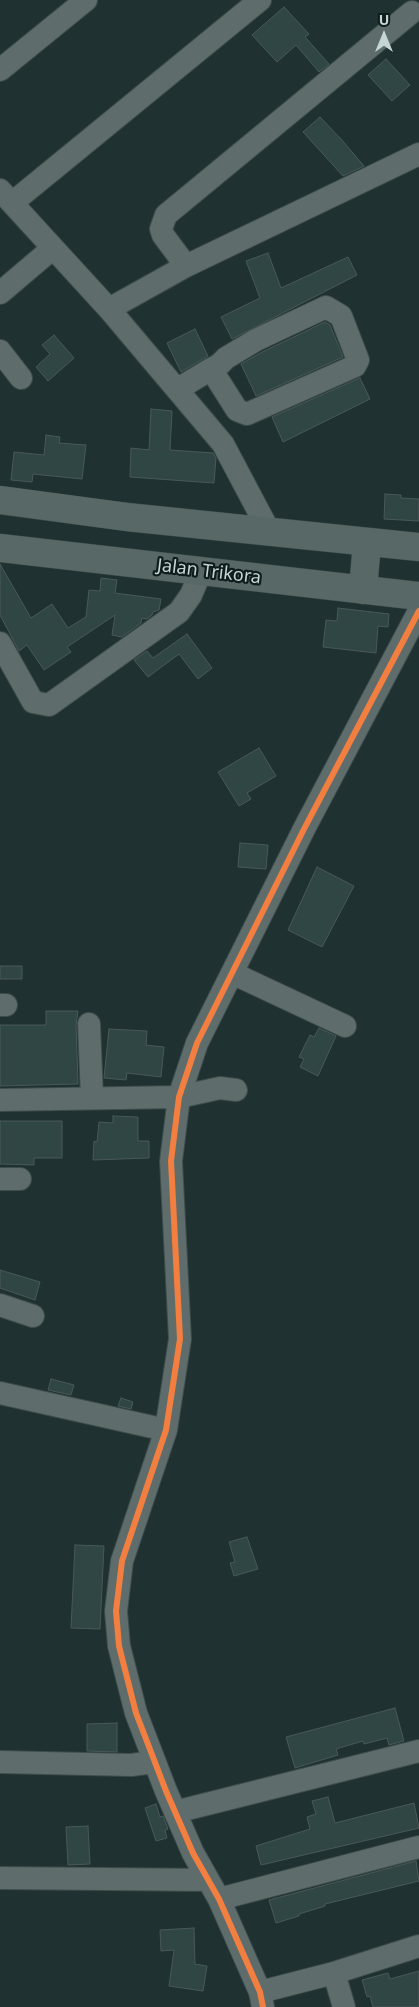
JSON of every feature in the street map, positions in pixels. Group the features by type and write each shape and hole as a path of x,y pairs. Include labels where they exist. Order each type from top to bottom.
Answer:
{"main road":[{"path":"0,500 128,517 419,547"},
{"path":"363,590 367,542"},
{"name":"Jalan Trikora","path":"0,548 419,596"}],"street":[{"path":"0,70 86,0"},
{"path":"260,0 6,196 110,309 223,444 270,531"},
{"path":"186,266 162,235 162,222 166,215 410,10"},
{"path":"110,309 186,266 419,154"},
{"path":"0,293 53,248"},
{"path":"178,389 256,340 326,307 341,316 358,360 355,366 247,414 237,410 211,369"},
{"path":"0,351 21,378"},
{"path":"0,643 33,702 49,705 179,612 191,595 201,571"},
{"path":"419,611 304,829 197,1044 178,1096 171,1161 180,1339 166,1430 122,1561 116,1611 119,1646 136,1713 175,1812 213,1890 261,2000 334,1973 419,1946"},
{"path":"232,974 345,1026"},
{"path":"89,1024 92,1098"},
{"path":"0,1100 178,1096 220,1088 236,1090"},
{"path":"0,1305 33,1316"},
{"path":"0,1393 166,1430"},
{"path":"175,1812 419,1751"},
{"path":"0,1762 131,1765 155,1762"},
{"path":"0,1878 213,1890 419,1847"},
{"path":"334,1973 344,2007"}],"building":[{"path":"284,7 309,34 305,37 329,64 319,72 296,45 277,62 252,35"},
{"path":"386,59 410,85 392,101 368,75"},
{"path":"320,117 364,166 343,176 303,132"},
{"path":"268,253 281,288 348,257 357,275 232,339 221,317 260,298 246,261"},
{"path":"325,322 330,325 343,357 256,396 241,364"},
{"path":"195,329 208,356 181,372 167,343"},
{"path":"54,335 74,358 48,381 36,367 50,354 42,345"},
{"path":"360,378 370,399 283,442 272,417"},
{"path":"151,409 172,411 170,450 213,453 216,458 214,483 130,477 131,448 149,450"},
{"path":"46,435 60,437 59,443 86,445 82,479 33,474 32,482 11,480 14,452 44,455"},
{"path":"385,494 401,495 401,498 419,499 419,521 384,519"},
{"path":"0,564 31,618 52,604 68,628 86,617 89,590 100,591 101,578 117,580 115,593 161,599 159,610 153,612 147,619 142,618 141,623 122,637 112,635 115,615 67,647 71,652 44,670 27,645 19,651 0,615"},
{"path":"338,608 389,614 388,627 378,626 376,653 323,647 326,620 337,621"},
{"path":"187,634 212,668 198,679 179,654 148,677 134,660 147,651 153,658"},
{"path":"259,748 276,776 247,793 251,799 239,806 218,772"},
{"path":"240,843 268,845 266,869 238,867"},
{"path":"317,867 354,886 322,947 288,930"},
{"path":"0,966 22,966 22,979 0,979"},
{"path":"46,1011 78,1011 76,1025 78,1084 0,1086 0,1025 46,1025"},
{"path":"319,1028 336,1036 318,1076 300,1067 304,1059 299,1057 310,1035 314,1037"},
{"path":"109,1029 147,1031 146,1045 164,1047 161,1077 127,1073 126,1080 104,1078"},
{"path":"113,1116 138,1117 138,1141 149,1141 149,1158 93,1160 94,1141 97,1142 99,1122 113,1123"},
{"path":"0,1121 62,1121 62,1158 34,1158 34,1165 0,1164"},
{"path":"0,1270 40,1282 35,1300 0,1288"},
{"path":"51,1379 74,1385 71,1395 48,1390"},
{"path":"121,1398 133,1402 131,1409 118,1406"},
{"path":"247,1537 258,1569 234,1576 230,1563 235,1562 229,1542"},
{"path":"75,1545 104,1546 100,1629 71,1628"},
{"path":"395,1708 404,1741 389,1745 387,1738 364,1744 363,1741 336,1749 338,1755 295,1768 286,1737"},
{"path":"117,1723 117,1752 87,1751 87,1724"},
{"path":"328,1797 335,1823 414,1803 419,1828 261,1865 256,1846 310,1829 307,1817 316,1814 312,1801"},
{"path":"156,1804 160,1817 163,1816 168,1829 165,1830 167,1838 156,1841 145,1808"},
{"path":"88,1826 90,1864 68,1865 66,1827"},
{"path":"416,1861 419,1881 325,1904 325,1906 276,1923 269,1900"},
{"path":"194,1928 195,1964 207,1966 203,1991 169,1986 174,1950 161,1951 160,1930"},
{"path":"419,1971 419,2007 373,2007 370,1996 367,1997 362,1980 388,1973 390,1979"}],"cycle path":[{"path":"263,2007 260,1992 219,1899 193,1853 166,1791 136,1713 119,1646 116,1611 122,1561 166,1430 180,1339 171,1161 179,1097 197,1043 304,829 419,611"}]}
